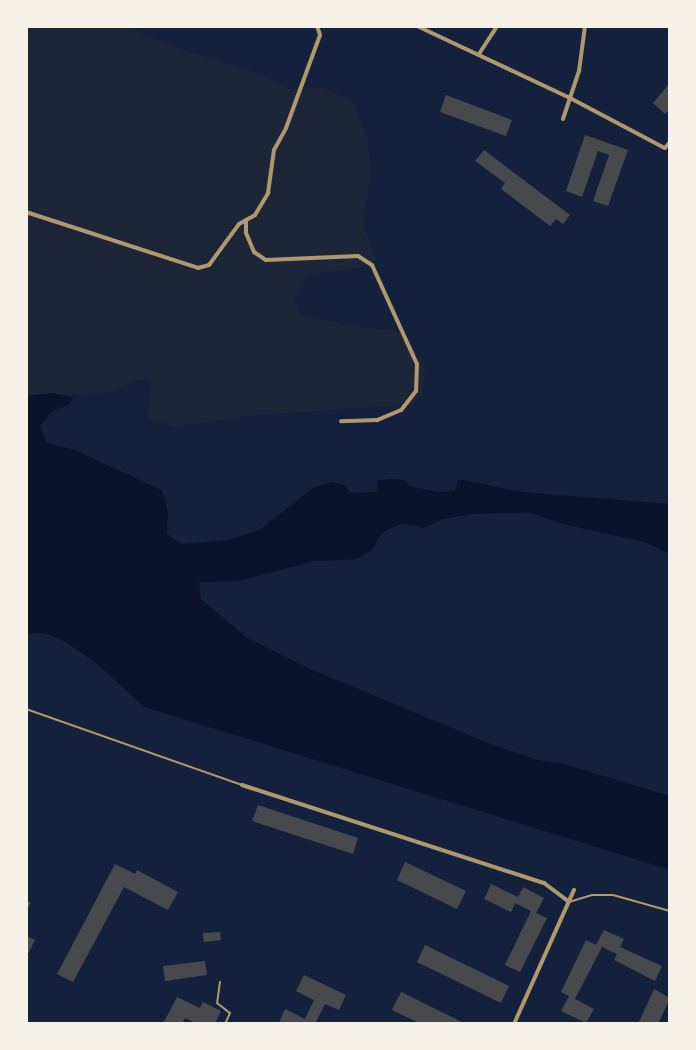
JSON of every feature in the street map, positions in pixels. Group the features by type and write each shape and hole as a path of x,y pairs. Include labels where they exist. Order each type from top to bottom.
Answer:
{"street":[{"path":"26,212 198,268 209,264 239,224 255,215 268,193 274,150 320,35 317,26"},
{"path":"417,26 570,98 665,148 670,142"},
{"path":"479,54 497,26"},
{"path":"563,119 579,71 585,26"},
{"path":"246,220 246,233 254,252 266,260 358,256 372,266 417,364 416,392 401,410 377,420 341,420"},
{"path":"242,784 544,883 569,902"},
{"path":"514,1024 574,890"}],"lane":[{"path":"26,709 242,784"},
{"path":"569,902 592,895 613,895 670,911"},
{"path":"220,982 217,1003 230,1013 225,1024"}],"shaded area":[{"path":"26,26 124,26 186,51 258,73 290,89 319,87 352,100 367,137 371,173 363,224 376,260 360,268 307,275 295,298 300,315 347,325 393,330 412,344 425,368 423,389 415,402 395,406 257,415 174,427 148,419 151,378 132,381 112,393 26,396"},
{"path":"52,393 73,397 70,404 51,412 40,426 47,443 75,450 162,490 168,512 167,534 181,544 228,540 259,530 313,488 331,482 344,485 351,493 377,492 378,480 394,479 404,480 412,487 439,492 455,491 458,479 523,492 670,504 670,554 644,542 562,524 531,513 471,514 444,519 423,528 402,523 382,533 373,549 357,559 315,561 239,581 199,582 201,599 246,637 308,668 488,743 538,760 564,764 670,796 670,870 144,707 96,663 66,642 44,633 26,634 26,396"}],"building":[{"path":"670,83 670,109 665,114 653,103"},
{"path":"446,95 512,120 506,136 440,112"},
{"path":"585,135 628,150 608,206 593,201 609,155 598,151 582,197 566,191"},
{"path":"484,150 570,215 563,224 556,219 550,226 501,189 505,183 475,161"},
{"path":"258,805 358,838 353,854 252,821"},
{"path":"405,862 466,891 457,909 397,880"},
{"path":"115,864 135,874 137,870 178,892 168,910 124,887 73,982 57,974"},
{"path":"491,884 518,897 523,887 544,898 536,913 547,918 520,972 505,965 531,911 515,903 511,912 484,899"},
{"path":"26,900 31,903 26,911"},
{"path":"604,930 624,939 620,947 662,966 655,981 614,960 617,954 602,947 575,999 594,1009 586,1023 561,1011 569,996 561,992 586,940 596,945"},
{"path":"220,932 221,940 204,942 203,933"},
{"path":"26,936 35,940 26,958"},
{"path":"425,945 509,986 501,1003 417,962"},
{"path":"205,961 207,975 165,981 163,966"},
{"path":"304,975 346,995 339,1010 325,1004 315,1024 279,1023 285,1009 305,1019 314,1000 296,991"},
{"path":"654,989 670,998 658,1024 638,1024"},
{"path":"401,992 466,1024 421,1024 392,1010"},
{"path":"177,997 200,1008 203,1002 221,1011 215,1024 197,1024 185,1018 182,1024 163,1024"}]}
